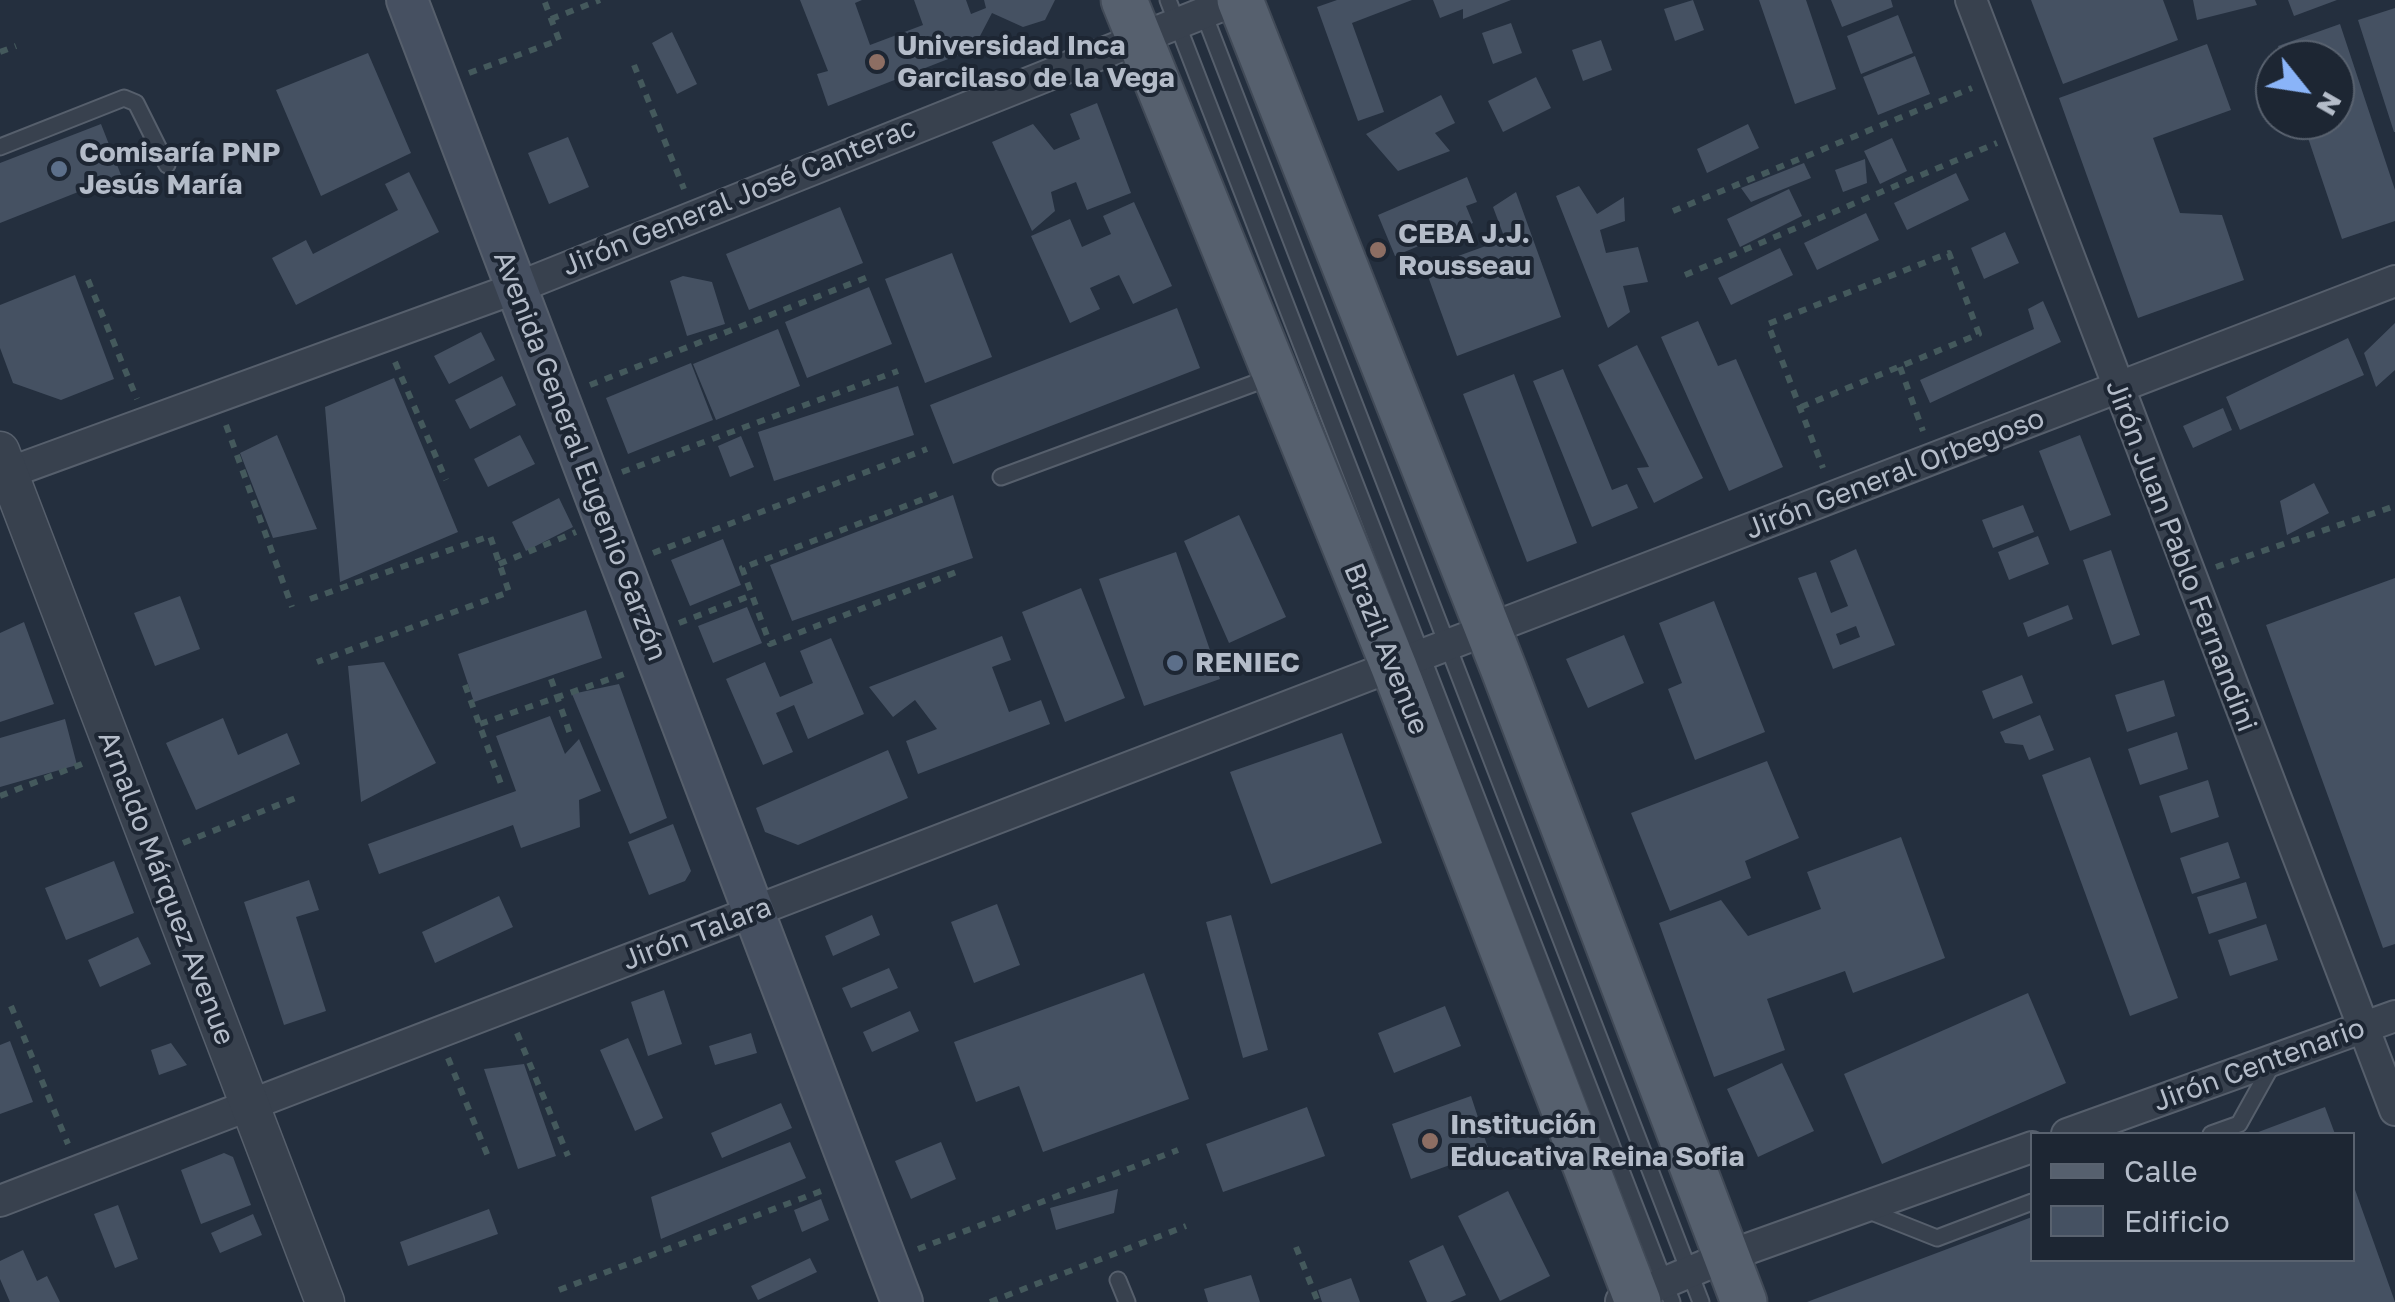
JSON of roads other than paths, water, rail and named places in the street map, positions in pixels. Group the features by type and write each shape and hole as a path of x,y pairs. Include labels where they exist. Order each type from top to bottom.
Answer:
{"main road":[{"name":"Avenida General Eugenio Garzón","path":"406,0 902,1302"},
{"name":"Brazil Avenue","path":"1186,9 1274,376 1438,649 1663,1288"},
{"name":"Brazil Avenue","path":"1186,9 1438,649 1663,1288"},
{"name":"Brazil Avenue","path":"1663,1288 1744,1302"}],"street":[{"name":"Jirón Juan Pablo Fernandini","path":"1971,0 2116,389 2395,1110"},
{"name":"Jirón General José Canterac","path":"3,467 146,423 516,288 1186,9"},
{"name":"Jirón General Orbegoso","path":"1438,649 2395,281"},
{"name":"Arnaldo Márquez Avenue","path":"3,467 325,1302"},
{"name":"Jirón Talara","path":"0,1201 1438,649"},
{"name":"Jirón Centenario","path":"2073,1132 2395,1016"},
{"path":"1663,1288 1862,1208 2030,1148"}],"lane":[{"name":"Brazil Avenue","path":"1186,9 1438,649"},
{"path":"0,148 124,98 136,103 167,165"},
{"path":"1001,477 1274,376"},
{"path":"2217,1132 2240,1124 2275,1060"},
{"path":"1862,1208 1937,1238 2030,1203"},
{"path":"1118,1280 1126,1302"},
{"name":"Brazil Avenue","path":"1663,1288 1701,1302"}],"place":[{"name":"Universidad Inca Garcilaso de la Vega","path":"877,62"},
{"name":"Comisaría PNP Jesús María","path":"59,169"},
{"name":"CEBA J.J. Rousseau","path":"1378,250"},
{"name":"RENIEC","path":"1175,663"},
{"name":"Institución Educativa Reina Sofia","path":"1430,1141"}]}
